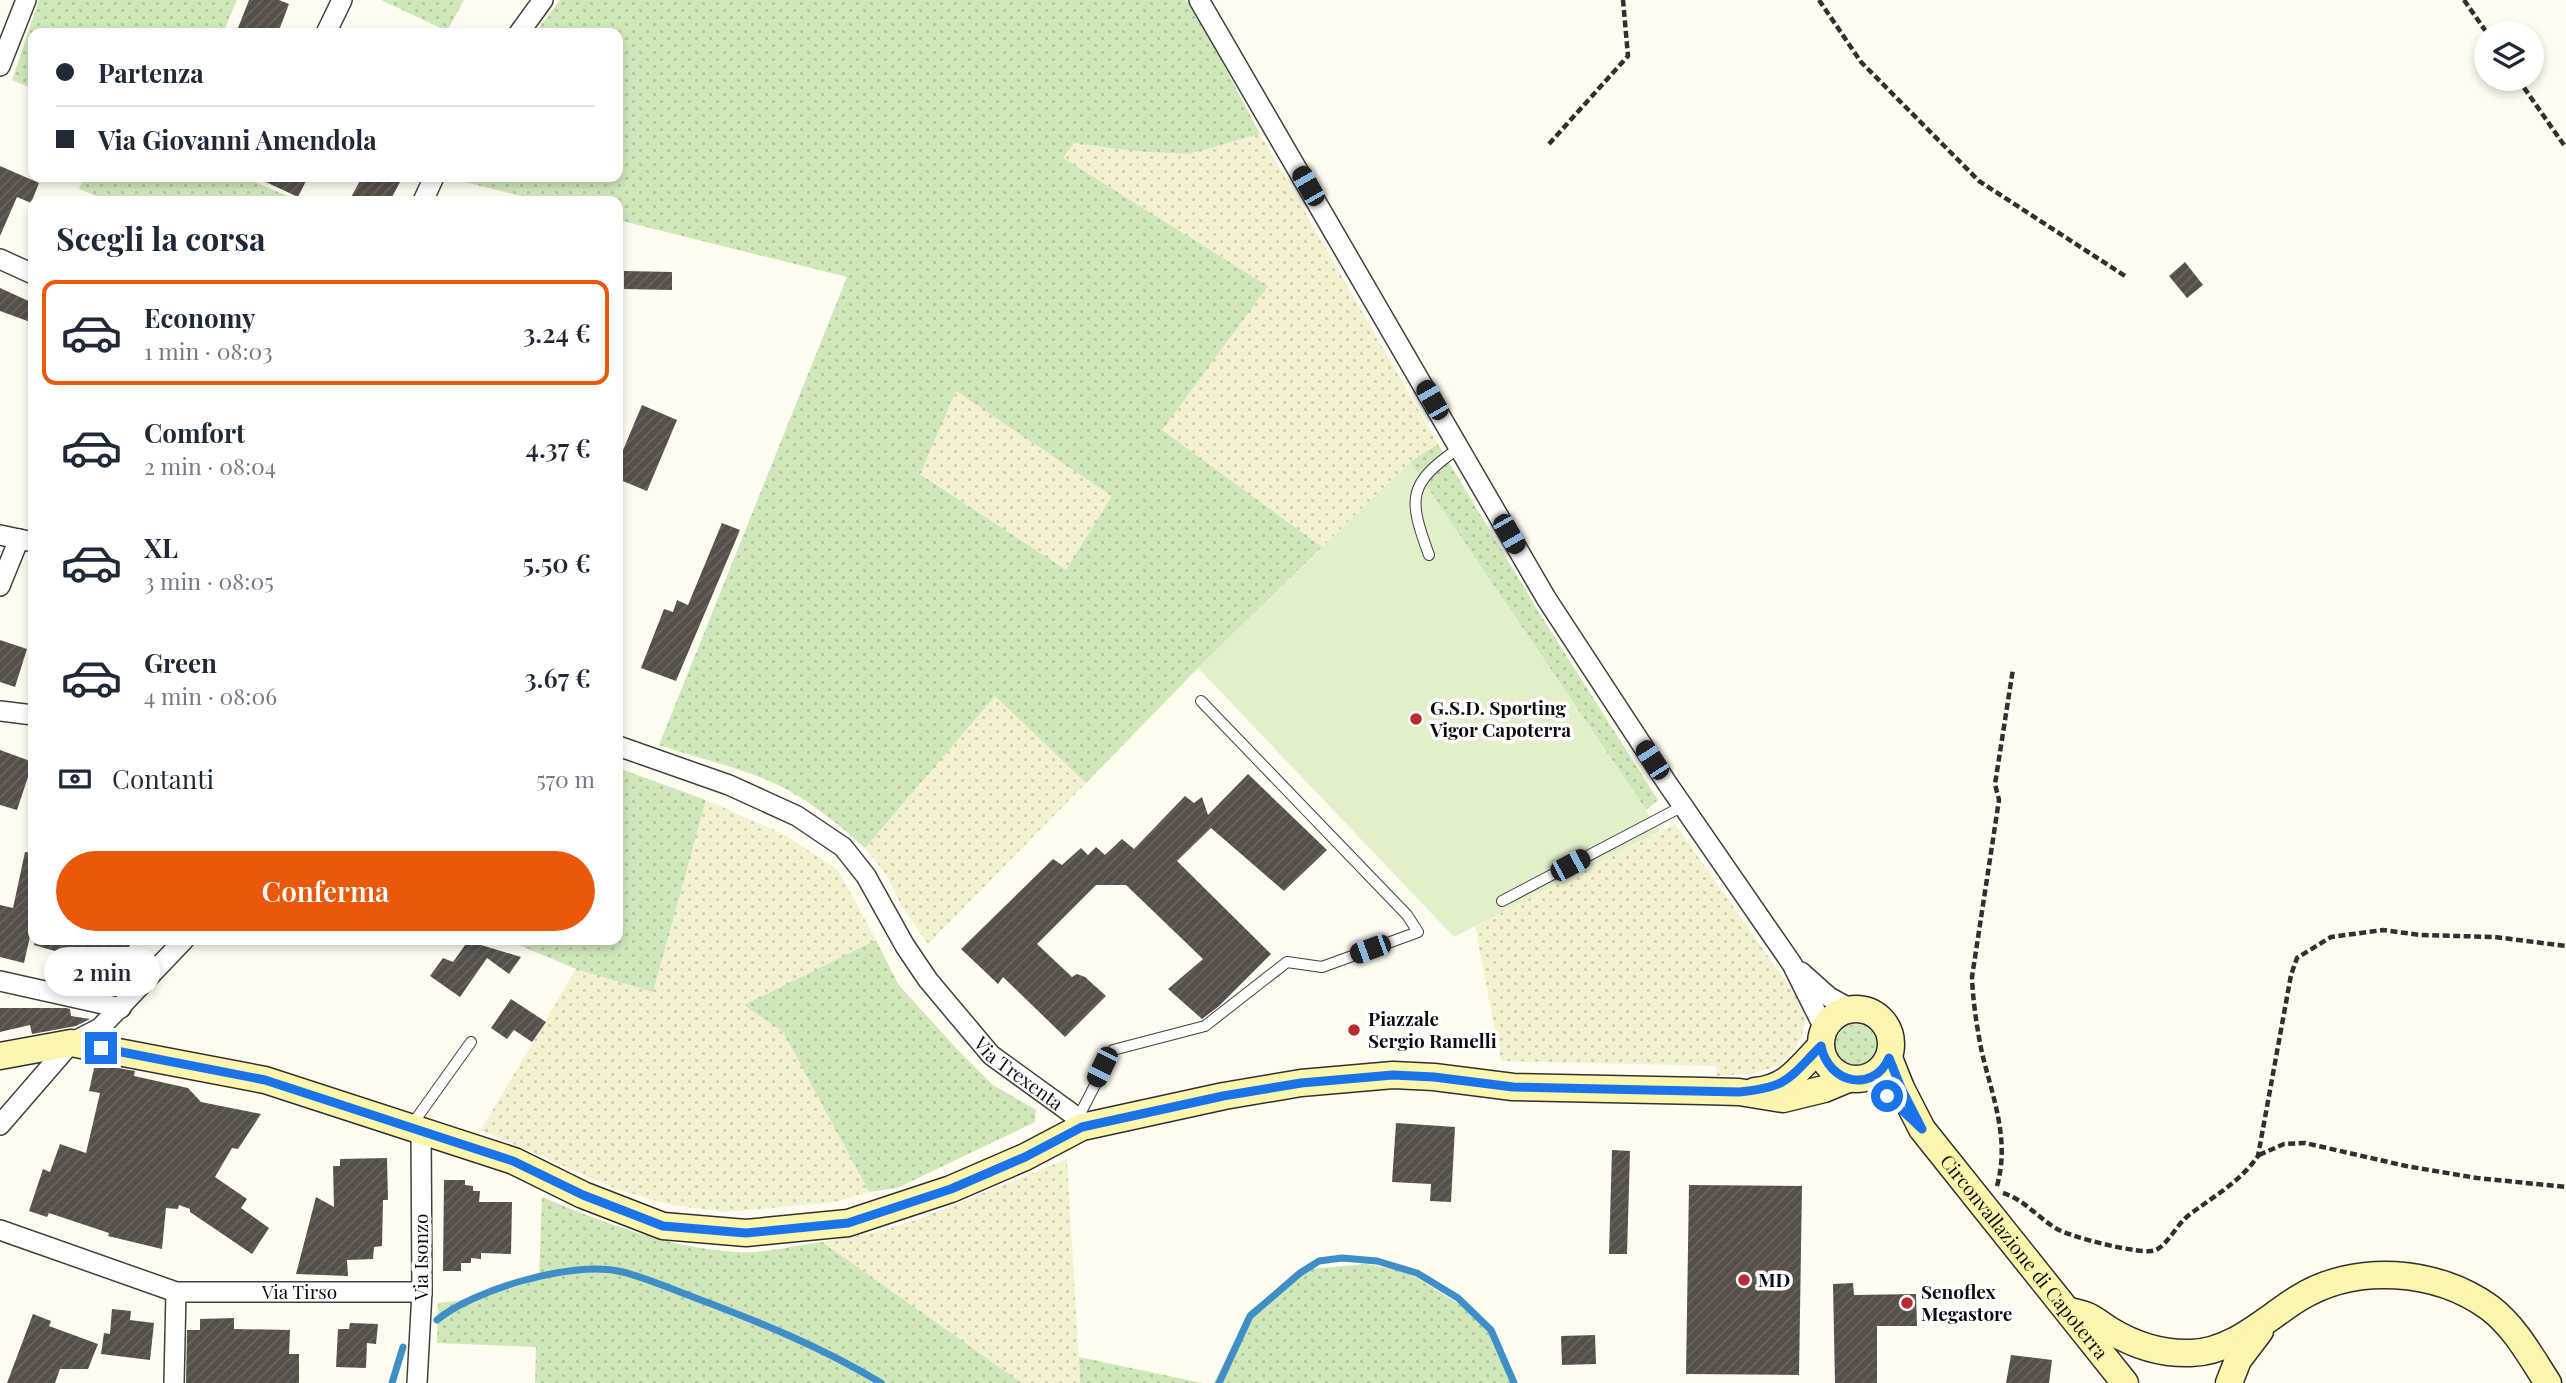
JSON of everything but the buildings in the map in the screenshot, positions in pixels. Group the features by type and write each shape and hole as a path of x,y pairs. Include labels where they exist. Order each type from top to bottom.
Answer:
{"street":[{"path":"0,66 26,0"},
{"path":"328,28 342,0"},
{"path":"523,28 543,0"},
{"path":"1199,0 1546,598 1683,806 1792,964 1823,1038 1823,1058 1829,1067 1887,1096 1922,1129"},
{"path":"0,260 28,272"},
{"path":"0,586 17,539"},
{"path":"0,710 28,714"},
{"name":"Via Trexenta","path":"623,748 729,785 797,816 843,846 866,876 905,946 928,980 991,1055 1080,1122"},
{"path":"0,1056 71,1043 100,1028 179,945"},
{"path":"71,1043 265,1080 513,1161 583,1195 663,1226 746,1233 848,1223 951,1189 1025,1157 1080,1122 1301,1083 1393,1075 1513,1087 1739,1092 1790,1098 1880,1071 1889,1058 1892,1040 1882,1020 1872,1013 1851,1009 1829,997 1792,964"},
{"path":"0,981 121,1008"},
{"path":"1739,1092 1770,1089 1782,1084 1796,1073 1837,1015 1851,1009"},
{"path":"0,1125 71,1043"},
{"path":"1889,1058 1922,1129"},
{"name":"Via Isonzo","path":"416,1128 422,1292 417,1383"},
{"name":"Circonvallazione di Capoterra","path":"1922,1129 2126,1383"},
{"name":"Via Tirso","path":"0,1230 176,1292 422,1292"},
{"path":"2069,1311 2089,1315 2131,1342 2154,1351 2193,1353 2226,1346 2301,1296 2338,1282 2380,1275 2421,1277 2458,1289 2491,1308 2518,1337 2548,1383"},
{"path":"174,1383 176,1292"},
{"path":"2229,1383 2238,1360 2268,1319"}],"lane":[{"path":"1429,555 1418,526 1414,502 1429,471 1460,448"},
{"path":"1080,1122 1113,1050 1205,1027 1287,962 1322,967 1418,932 1407,915 1200,701"},
{"path":"1502,901 1683,806"},
{"path":"416,1128 471,1042"}],"path":[{"path":"1549,144 1628,56 1623,0"},
{"path":"1819,0 1861,62 1979,181 2125,276"},
{"path":"2464,0 2479,21"},
{"path":"2526,91 2566,148"},
{"path":"2013,669 1995,784 1999,800 1972,977 1973,1002 2003,1144 2003,1162 1996,1192 2017,1199 2053,1227 2070,1236 2150,1251 2158,1249 2186,1217 2247,1173 2258,1156 2291,975 2297,958 2312,947 2331,937 2383,930 2420,935 2495,937 2566,946"},
{"path":"2258,1156 2284,1144 2305,1143 2406,1166 2477,1178 2566,1187"}],"shaded area":[{"path":"1260,134 1438,444 1410,462 1322,547 1162,430 1267,285 1063,158 1074,143 1133,151 1189,154"},
{"path":"956,391 1113,495 1066,571 920,473"},
{"path":"995,695 1086,783 928,944 900,903 887,876 865,848"},
{"path":"706,800 785,835 838,870 876,940 745,1005 783,1032 869,1192 835,1202 726,1212 671,1205 616,1189 481,1130 576,969 653,991"},
{"path":"1675,824 1803,1006 1805,1022 1795,1049 1780,1065 1755,1073 1717,1076 1716,1066 1501,1061 1475,926"},
{"path":"1067,1159 1080,1383 1022,1383 822,1242 873,1233 919,1219"}],"green space":[{"path":"39,0 237,0 225,28 30,28"},
{"path":"381,0 464,0 449,28 441,28"},
{"path":"560,0 1186,0 1260,134 1189,154 1133,151 1074,143 1063,158 1268,286 1162,430 1322,547 1198,668 1086,783 995,696 865,848 814,807 772,782 659,745 847,277 623,221 623,196 521,196 464,182 623,182 623,28 539,28","holes":["956,391 1112,496 1066,570 920,474"]},
{"path":"28,33 28,87 12,80"},
{"path":"82,182 255,182 288,196 96,196 79,189"},
{"path":"1438,444 1540,614 1658,800 1646,810 1410,462"},
{"name":"G.S.D. Sporting Vigor Capoterra","path":"1410,462 1660,831 1454,937 1198,668"},
{"path":"623,770 706,800 653,992 576,969 519,945 623,945"},
{"path":"876,940 898,984 956,1048 993,1085 1036,1110 1035,1122 897,1188 869,1192 783,1032 744,1005"},
{"path":"1856,1024 1871,1030 1877,1045 1871,1060 1856,1066 1841,1060 1835,1045 1841,1030"},
{"path":"542,1197 637,1233 711,1250 757,1252 822,1242 1022,1383 535,1383 536,1347 437,1343 438,1303 482,1298 539,1279"},
{"path":"1367,1264 1407,1272 1469,1310 1493,1338 1510,1383 1214,1383 1249,1311 1309,1269"},
{"path":"1079,1357 1202,1383 1080,1383"}],"waterway":[{"path":"1219,1383 1250,1316 1300,1273 1319,1261 1342,1258 1377,1261 1417,1273 1458,1298 1491,1330 1514,1383"},
{"path":"437,1320 474,1298 523,1280 575,1270 618,1271 656,1282 765,1325 812,1346 881,1383"},
{"path":"392,1383 403,1347"}],"place":[{"name":"G.S.D. Sporting Vigor Capoterra","path":"1416,719"},
{"name":"Piazzale Sergio Ramelli","path":"1354,1030"},
{"name":"MD","path":"1744,1280"},
{"name":"Senoflex Megastore","path":"1907,1303"}],"route":[{"path":"101,1048 265,1080 513,1161 583,1195 663,1226 746,1233 848,1223 951,1189 1025,1157 1082,1127 1223,1096 1301,1083 1393,1075 1513,1087 1739,1092 1770,1089 1782,1084 1821,1046 1823,1058 1829,1067 1848,1079 1871,1077 1880,1071 1889,1058 1922,1129 1887,1096"}]}
